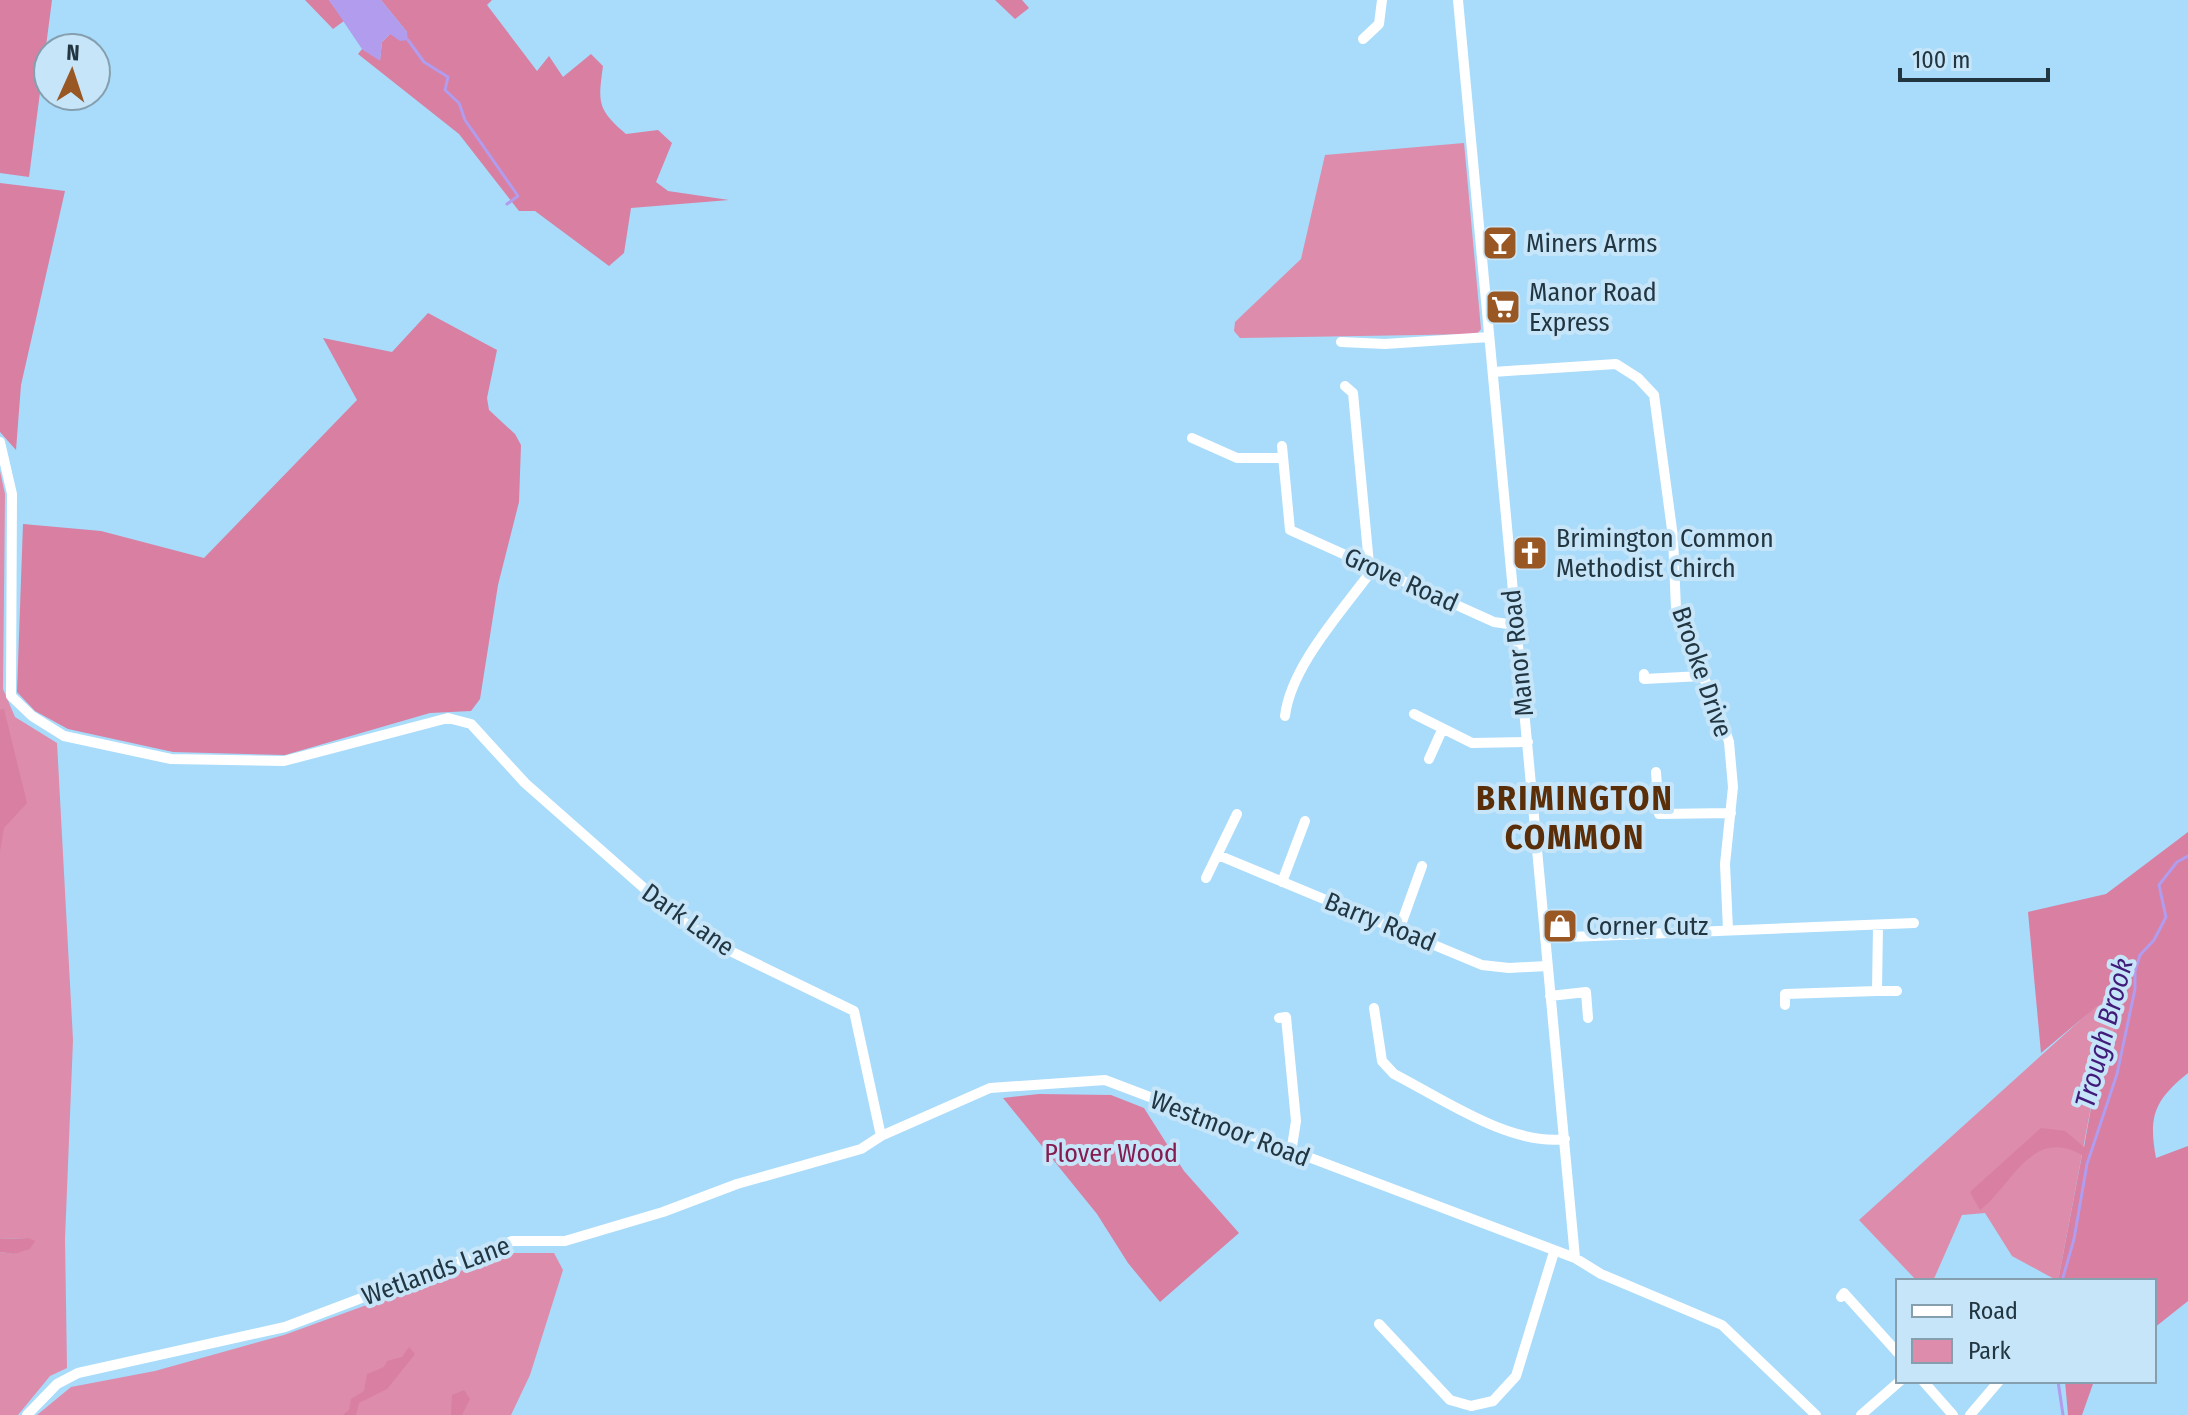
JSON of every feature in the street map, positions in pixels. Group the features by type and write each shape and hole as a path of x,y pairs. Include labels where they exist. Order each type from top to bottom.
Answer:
{"street":[{"path":"1363,39 1379,24 1382,0"},
{"name":"Manor Road","path":"1458,0 1575,1258"},
{"path":"1341,342 1489,337"},
{"name":"Brooke Drive","path":"1493,372 1616,364 1638,378 1654,395 1673,537 1676,609 1702,676 1717,705 1729,742 1731,813 1725,864 1728,930"},
{"path":"1285,716 1288,695 1298,675 1372,565 1353,393 1345,386"},
{"path":"1192,438 1237,458 1283,458 1282,446"},
{"name":"Dark Lane","path":"0,442 12,494 11,696 32,716 64,736 171,759 284,761 448,718 471,724 525,783 679,919 728,950 854,1011 881,1136"},
{"name":"Grove Road","path":"1283,458 1290,530 1494,622 1515,625"},
{"path":"1644,674 1644,679 1702,676"},
{"path":"1414,714 1442,730 1482,745 1528,742"},
{"path":"1429,759 1442,730"},
{"path":"1656,772 1659,814 1731,813"},
{"path":"1206,878 1237,814"},
{"path":"1282,882 1305,821"},
{"name":"Barry Road","path":"1218,855 1482,965 1509,968 1547,966"},
{"path":"1399,930 1422,866"},
{"path":"1545,938 1914,923"},
{"path":"1877,991 1878,925"},
{"path":"1785,1005 1785,994 1897,991"},
{"path":"1550,996 1586,992 1588,1018"},
{"path":"1374,1008 1382,1061 1394,1074 1517,1137 1546,1141 1565,1139"},
{"path":"1279,1018 1286,1017 1296,1121 1291,1153"},
{"name":"Westmoor Road","path":"881,1136 990,1088 1105,1080 1575,1258 1601,1274 1722,1325 1816,1415"},
{"name":"Wetlands Lane","path":"27,1415 57,1384 78,1373 285,1327 512,1241 565,1241 663,1212 737,1184 861,1149 881,1136"},
{"path":"1379,1324 1450,1400 1471,1406 1493,1401 1516,1376 1554,1252"},
{"path":"1841,1297 1844,1293 1896,1351"},
{"path":"1861,1415 1898,1383"},
{"path":"1925,1383 1953,1415"},
{"path":"1970,1415 1997,1383"}],"green space":[{"path":"0,0 52,0 48,32 32,32 32,112 37,112 29,177 0,173"},
{"path":"305,0 329,0 344,21 333,29"},
{"path":"381,0 492,0 487,5 537,71 549,56 563,77 591,54 603,66 600,97 609,118 626,134 658,130 672,143 656,182 668,191 729,200 631,208 624,253 609,266 535,211 519,211 459,134 358,54 362,49 380,60 382,42 390,34 407,32"},
{"path":"995,0 1022,0 1029,8 1015,19"},
{"path":"1464,143 1481,329 1477,334 1240,338 1234,331 1235,322 1301,259 1325,155"},
{"path":"0,183 65,191 21,385 16,450 0,432"},
{"path":"428,313 497,350 487,398 489,410 515,434 521,445 519,502 498,585 480,699 471,711 430,713 285,755 173,752 68,729 35,711 17,692 23,524 101,531 204,558 357,400 323,338 392,352"},
{"path":"0,471 5,494 3,689 15,717 57,743 73,1040 65,1239 67,1368 50,1376 18,1415 0,1415 0,1252 15,1254 28,1238 0,1239"},
{"path":"4,709 27,803 4,828 0,851 0,710"},
{"path":"2188,832 2188,1073 2161,1100 2153,1130 2156,1158 2188,1146 2188,1301 2156,1326 2156,1279 2058,1279 2082,1155 2064,1148 2049,1148 2036,1153 1980,1210 1970,1192 2041,1128 2065,1131 2084,1147 2096,1080 2121,1010 2097,1006 2041,1053 2028,912 2106,894"},
{"path":"2097,1005 2122,1010 2096,1080 2058,1279 2012,1256 1985,1213 1962,1215 1934,1279 1915,1279 1859,1220"},
{"name":"Plover Wood","path":"1039,1094 1111,1095 1144,1108 1184,1171 1239,1233 1160,1302 1128,1263 1097,1214 1003,1098"},
{"path":"28,1238 35,1241 30,1249 14,1254 0,1252 0,1239"},
{"path":"510,1253 554,1253 563,1270 530,1375 511,1415 37,1415 71,1387 155,1371 284,1335"},
{"path":"409,1347 415,1354 387,1389 359,1403 356,1415 343,1415 349,1410 351,1399 364,1391 367,1374 384,1367 387,1361 402,1357"},
{"path":"2065,1383 2093,1383 2082,1415 2068,1415"},
{"path":"464,1390 470,1399 462,1415 451,1415 452,1395"}],"shaded area":[{"path":"329,0 381,0 407,32 408,40 400,41 390,34 382,42 380,61 362,49"}],"waterway":[{"path":"408,40 424,62 448,77 445,90 459,103 465,120 518,196 507,204"},
{"name":"Trough Brook","path":"2063,1279 2074,1239 2087,1164 2117,1074 2135,989 2135,971 2140,955 2154,940 2166,917 2159,885 2177,862 2188,856"},
{"name":"Trough Brook","path":"2058,1383 2063,1415"}],"place":[{"name":"Miners Arms","path":"1500,243"},
{"name":"Manor Road Express","path":"1503,307"},
{"name":"Brimington Common Methodist Chirch","path":"1530,553"},
{"name":"Corner Cutz","path":"1560,926"}],"district":[{"name":"BRIMINGTON COMMON","path":"1575,818"}]}
